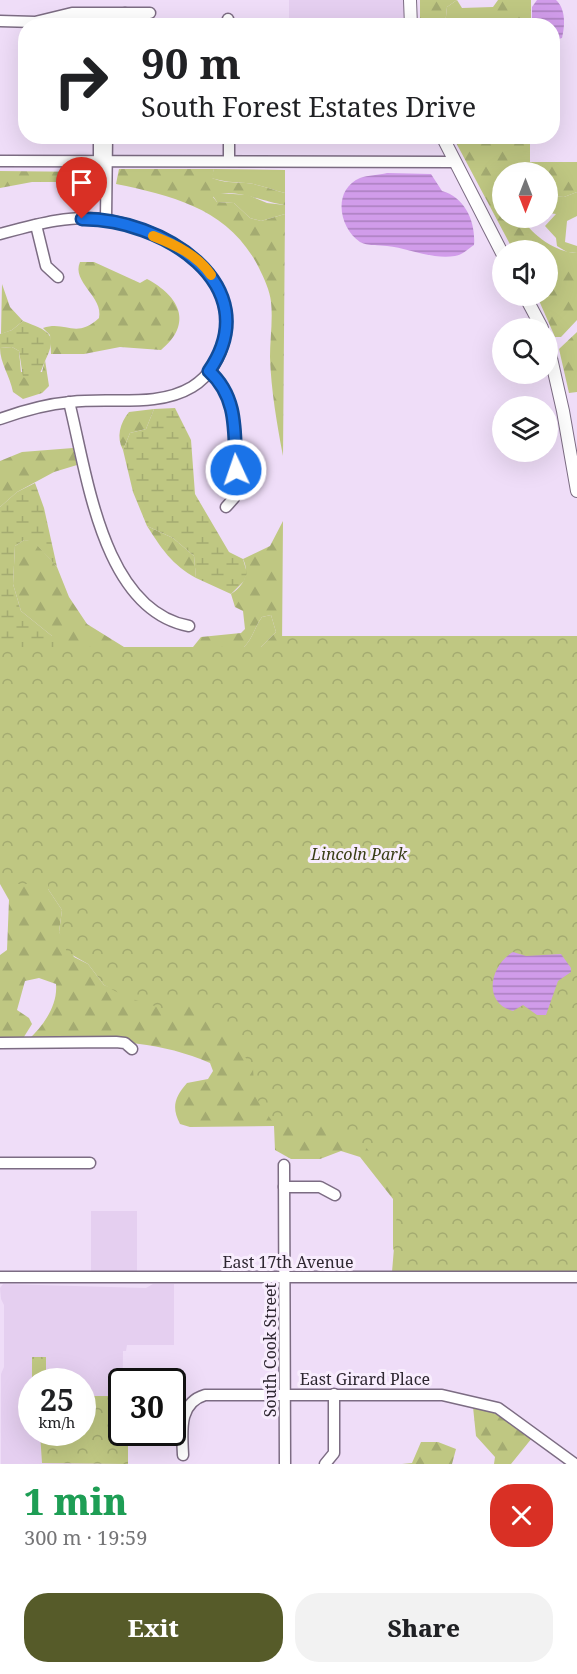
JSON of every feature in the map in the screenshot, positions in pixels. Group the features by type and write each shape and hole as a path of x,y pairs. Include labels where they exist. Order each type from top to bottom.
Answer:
{"main road":[{"path":"410,0 411,18"},
{"path":"446,144 496,240"},
{"path":"557,384 577,491"}],"street":[{"path":"54,18 72,13 150,13"},
{"path":"125,13 125,18"},
{"path":"0,21 18,22"},
{"path":"100,144 103,160"},
{"path":"102,219 103,160 106,144"},
{"path":"229,144 229,161"},
{"path":"0,161 455,162"},
{"path":"0,234 36,225 102,219 175,244 198,259 210,273 225,306 226,325 223,344 209,371 193,386 161,399 69,402 0,419"},
{"path":"36,225 46,266 58,277"},
{"path":"209,371 226,390 233,411 237,490 226,507"},
{"path":"69,402 104,538 117,571 131,589 163,619 189,626"},
{"path":"0,1043 116,1042 125,1043 132,1049"},
{"path":"0,1163 90,1163"},
{"name":"South Cook Street","path":"284,1165 285,1464"},
{"path":"284,1186 320,1186 335,1196"},
{"name":"East 17th Avenue","path":"0,1277 577,1277"},
{"path":"327,1463 334,1453 334,1394"},
{"name":"East Girard Place","path":"183,1455 184,1413 200,1397 431,1394 489,1405 507,1414 575,1464"}],"shaded area":[{"path":"289,0 405,0 405,18 289,18"},
{"path":"537,0 556,0 562,8 564,28 562,38 560,39 560,18 532,18 532,7"},
{"path":"387,173 431,174 442,191 450,194 463,205 471,219 474,245 460,254 447,257 360,242 347,228 343,219 342,200 345,191 360,178"},
{"path":"513,952 526,956 561,954 571,968 571,972 558,981 546,1015 537,1015 523,1005 513,1011 503,1007 497,1000 493,992 495,974 505,958"},
{"path":"91,1211 137,1211 137,1273 91,1273"},
{"path":"3,1284 146,1288 153,1284 174,1284 174,1345 127,1345 126,1351 123,1351 123,1368 108,1368 108,1446 128,1446 128,1464 1,1464 4,1305 0,1288"}],"green space":[{"path":"420,0 457,0 447,7 446,18 420,18"},
{"path":"457,0 462,8 493,7 493,18 446,18 447,7"},
{"path":"498,0 531,0 531,18 493,18 493,7"},
{"path":"457,144 530,144 530,162 492,162 492,210"},
{"path":"558,162 577,162 577,192 558,197"},
{"path":"119,169 214,169 212,178 216,180 246,183 285,193 285,205 229,193 213,197 217,202 234,203 250,218 261,221 285,214 283,456 271,369 271,302 259,268 247,248 217,219 180,201 116,184"},
{"path":"214,169 285,170 285,193 256,185 211,178"},
{"path":"0,171 92,172 94,175 91,182 32,182 0,188"},
{"path":"577,192 577,216 567,221 565,242 577,246 577,253 567,252 558,247 558,240 547,228 558,228 558,197"},
{"path":"218,193 248,195 267,203 285,205 285,214 261,221 250,218 234,203 217,202 213,196"},
{"path":"501,228 529,228 543,240 508,240"},
{"path":"558,248 577,253 577,320 561,337 558,337 558,318 547,318 541,306 558,306"},
{"path":"80,262 94,262 140,283 147,279 167,293 174,302 180,320 171,340 161,350 120,347 84,354 51,354 50,335 43,328 58,326 83,328 99,318 97,303 80,276 78,269"},
{"path":"2,284 10,307 23,321 12,330 1,334"},
{"path":"23,321 45,331 51,339 49,352 39,375 31,380 23,377 19,351 12,347 0,348 0,334 12,330"},
{"path":"577,332 577,392 569,393 559,349"},
{"path":"12,347 19,351 21,372 42,372 45,360 49,386 42,393 23,399 13,392 0,348"},
{"path":"175,408 191,440 195,494 229,552 243,559 247,573 244,581 231,594 196,578 194,556 173,538 147,526 133,492 123,450 130,433 146,429 154,409"},
{"path":"154,409 146,429 130,433 123,450 120,430 129,412"},
{"path":"73,448 77,465 54,472 17,492 0,507 0,461 22,452"},
{"path":"35,483 44,508 57,567 34,542 24,540 15,546 13,584 21,611 52,636 76,661 0,699 0,507 17,492"},
{"path":"283,521 282,647 261,647 276,632 271,615 262,617 244,647 193,647 201,637 241,633 245,629 243,611 235,607 231,594 242,583 246,574 243,559 270,546"},
{"path":"147,526 173,538 194,556 196,578 174,562 162,549"},
{"path":"24,540 34,541 57,567 69,597 87,624 124,647 171,647 0,699 52,636 21,611 13,584 15,546"},
{"path":"271,615 276,632 261,647 244,647 262,617"},
{"name":"Lincoln Park","path":"282,636 577,636 577,1272 392,1272 399,1188 364,1145 326,1124 274,1124 255,1096 253,1069 234,1040 194,998 164,1009 126,997 104,985 88,964 67,952 59,932 62,910 48,889 48,884 0,884 0,647 282,647"},
{"path":"49,875 48,889 62,910 59,932 74,957 88,964 104,985 119,991 395,964 408,1268 393,1249 393,1199 360,1157 341,1151 320,1159 291,1159 275,1150 274,1126 190,1127 180,1124 175,1107 177,1098 187,1083 208,1079 213,1071 210,1063 166,1048 143,1044 98,1040 28,1040 48,1015 55,1000 56,984 39,978 25,981 17,1010 29,1018 32,1024 22,1040 0,1040 0,955 7,950 9,900 0,884"},
{"path":"32,1357 46,1357 46,1368 32,1368"},
{"path":"96,1396 108,1396 108,1446 128,1446 128,1464 42,1463 41,1446 96,1446"},
{"path":"473,1407 497,1414 532,1438 511,1464 494,1464 495,1457 476,1436"},
{"path":"421,1442 438,1442 456,1449 452,1464 402,1464 412,1463"}],"slow traffic":[{"path":"153,236 175,244 198,259 211,275"}],"route":[{"path":"82,219 106,219 118,222 175,244 198,259 210,273 225,306 226,325 223,344 209,371 220,381 231,402 236,470"}]}
